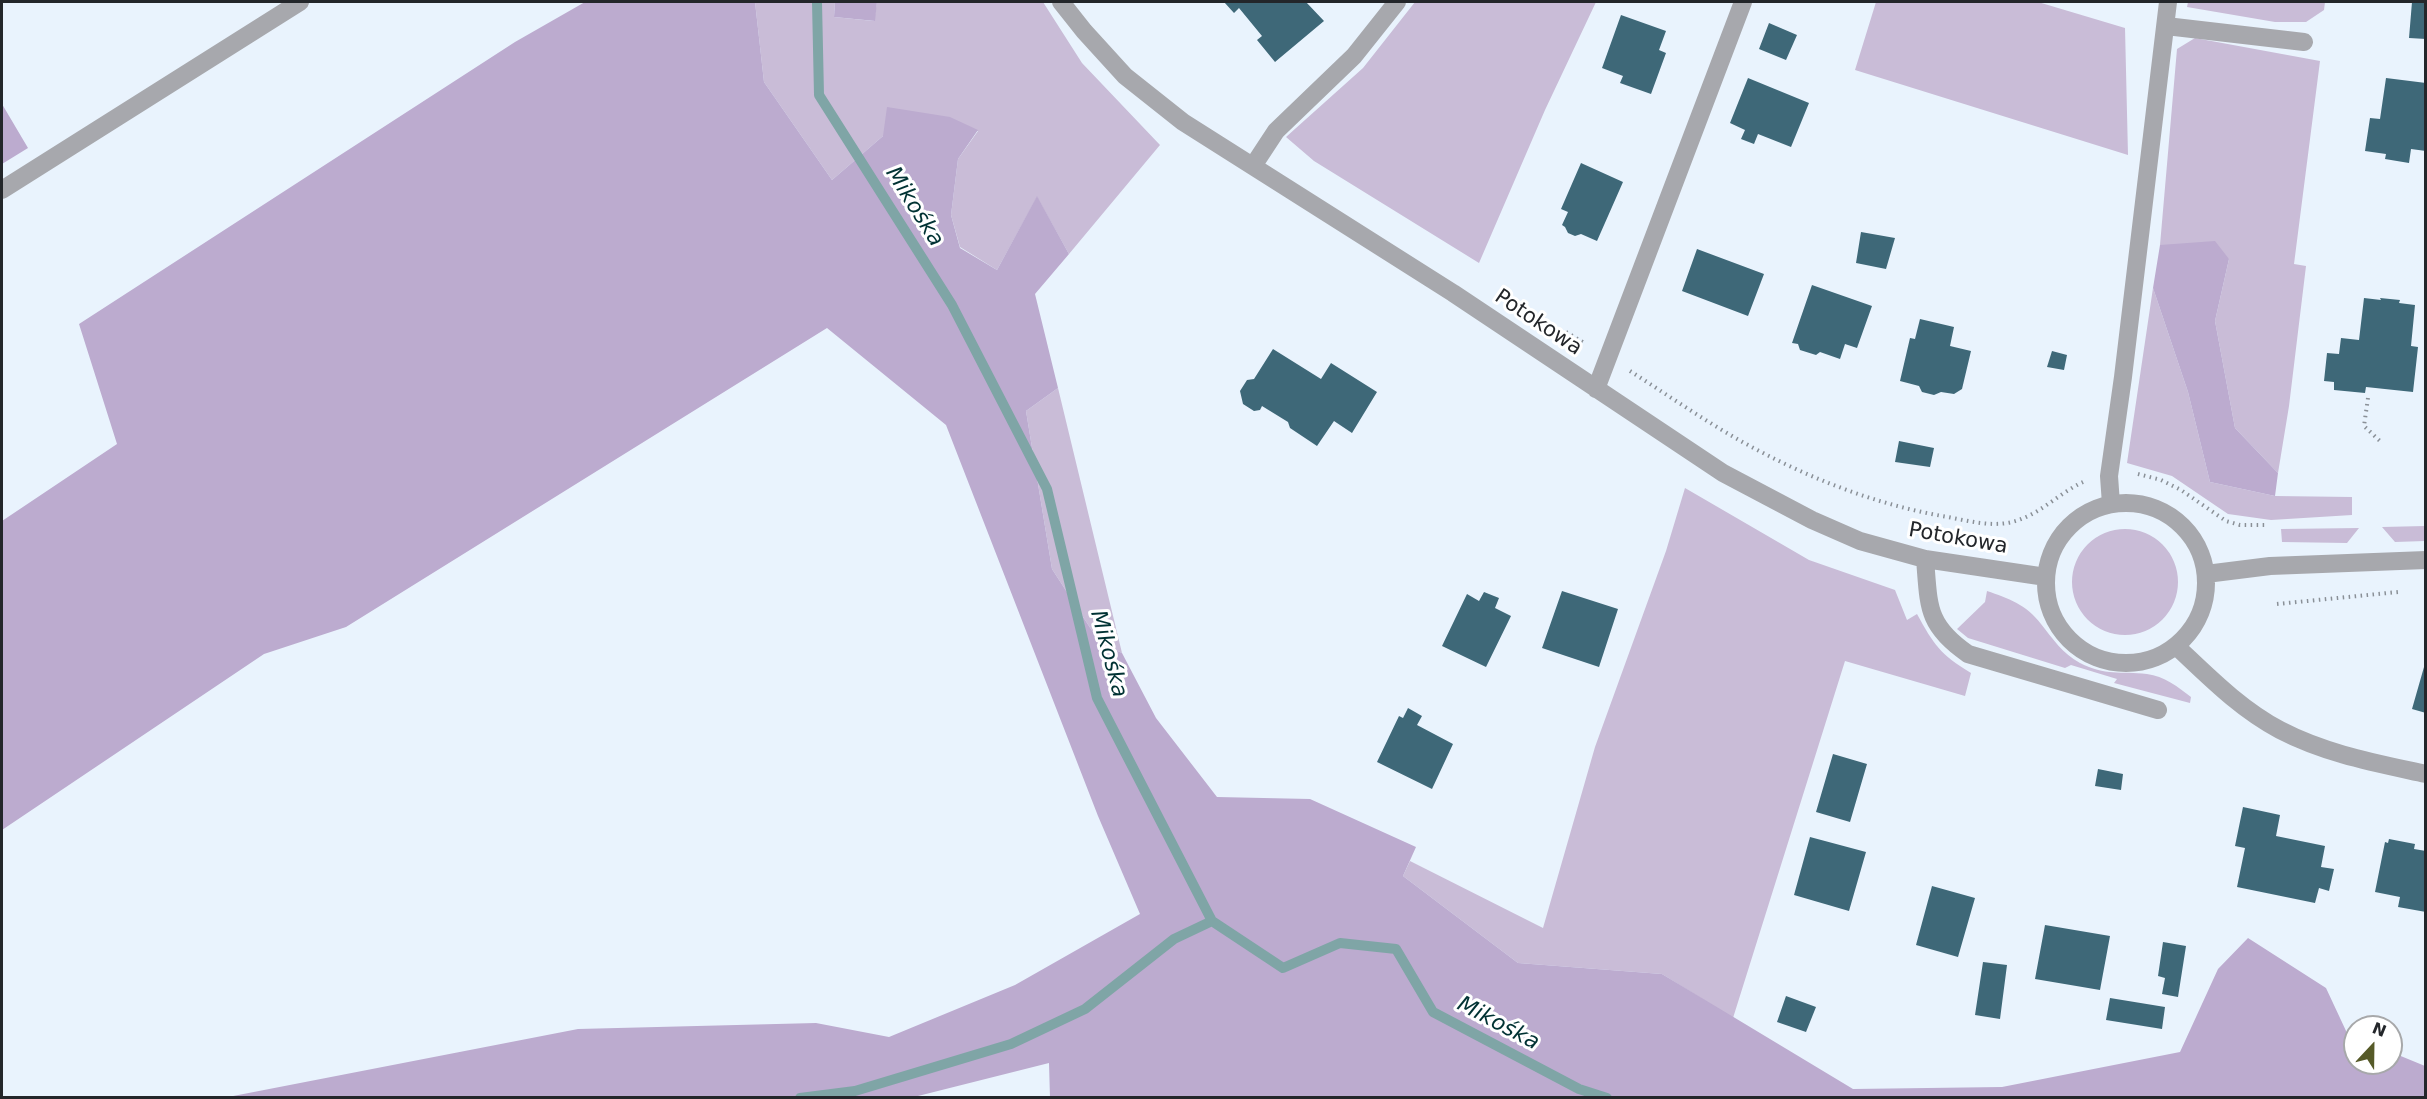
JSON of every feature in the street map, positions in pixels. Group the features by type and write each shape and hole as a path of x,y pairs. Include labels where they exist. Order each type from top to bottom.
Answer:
{"street":[{"path":"2,190 300,2"},
{"name":"Potokowa","path":"1061,2 1125,76 1183,122 1445,288 1723,473 1812,520 1860,541 1925,559 2046,577"},
{"path":"1596,389 1743,2"},
{"path":"2111,504 2109,476 2125,365 2168,2"},
{"path":"1253,166 1276,131 1354,56 1388,5"},
{"path":"2166,26 2304,42"},
{"path":"2111,504 2138,504 2163,511 2184,527 2199,548 2206,574 2206,594 2200,614 2190,632 2176,646 2158,657 2138,662 2118,663 2098,658 2079,648 2064,634 2054,617 2047,597 2046,577 2052,552 2066,529 2086,513 2111,504"},
{"path":"1925,559 1928,606 1933,619 1950,642 1968,654 2158,710"},
{"path":"2206,574 2270,566 2426,560"},
{"path":"2176,646 2247,710 2280,730 2342,756 2426,774"}],"path":[{"path":"1559,327 1737,439 1771,457 1851,491 1928,514 1983,523 2008,522 2035,513 2073,487 2098,476 2138,474 2161,480 2181,490 2226,521 2240,525 2267,525"},
{"path":"2368,398 2364,426 2380,442"},
{"path":"2277,604 2405,591"}],"shaded area":[{"path":"585,2 755,2 764,82 832,180 883,136 887,107 950,117 978,130 958,159 951,215 960,248 997,270 1037,196 1069,254 1035,294 1058,388 1026,411 1052,569 1100,643 1122,653 1156,718 1217,797 1310,799 1416,847 1403,876 1518,963 1662,974 1853,1089 2002,1087 2180,1052 2218,969 2248,938 2326,988 2343,1024 2343,1075 2403,1075 2403,1057 2425,1066 2425,1097 1050,1098 1049,1063 914,1097 228,1097 578,1029 816,1023 889,1037 1015,985 1140,914 1098,816 946,425 827,328 346,627 264,654 2,830 2,521 117,444 79,324 515,42"},
{"path":"755,2 835,2 834,17 874,21 877,2 1043,2 1082,63 1160,145 1069,254 1037,197 997,270 960,247 951,215 958,159 978,131 883,136 832,180 764,82"},
{"path":"835,2 877,2 875,21 834,17"},
{"path":"1415,2 1596,2 1545,110 1479,263 1314,161 1286,137 1363,68"},
{"path":"1876,2 2038,2 2125,28 2128,155 1855,70"},
{"path":"2188,2 2325,2 2324,10 2306,22 2275,22 2187,7"},
{"path":"2195,38 2320,61 2294,264 2306,266 2289,406 2278,473 2235,428 2215,321 2229,259 2160,245 2177,49"},
{"path":"2,104 28,148 2,164"},
{"path":"2215,241 2229,259 2215,321 2235,428 2278,473 2275,496 2210,482 2188,392 2153,288 2160,245"},
{"path":"2153,288 2188,392 2210,482 2275,496 2352,497 2352,515 2271,520 2228,514 2172,476 2127,463"},
{"path":"1058,388 1122,653 1100,643 1052,569 1026,411"},
{"path":"1685,488 1809,560 1895,590 1907,620 1917,614 1939,648 1971,673 1965,696 1845,661 1733,1018 1662,974 1518,963 1403,876 1410,861 1543,928 1595,747 1666,551"},
{"path":"2425,526 2425,541 2395,542 2382,527"},
{"path":"2359,528 2347,543 2282,542 2281,529"},
{"path":"2125,529 2145,533 2163,544 2174,562 2178,582 2174,602 2163,620 2145,631 2125,635 2105,631 2087,620 2076,602 2072,582 2076,562 2087,544 2105,533"},
{"path":"1987,591 2010,600 2030,612 2063,650 2080,663 2097,670 2159,677 2191,697 2190,703 2114,683 2117,679 2071,665 2065,668 1968,638 1957,629 1985,602"}],"building":[{"path":"1224,2 1306,2 1324,21 1275,62 1257,40 1262,36 1239,8 1234,13"},
{"path":"2412,2 2426,2 2426,39 2409,38"},
{"path":"1621,15 1666,31 1659,50 1666,53 1651,94 1620,83 1623,76 1602,68"},
{"path":"1769,23 1797,35 1786,60 1759,49"},
{"path":"1748,78 1809,103 1791,147 1758,134 1754,144 1741,139 1745,130 1730,123"},
{"path":"2386,78 2426,83 2426,151 2411,149 2409,163 2385,159 2386,154 2365,151 2370,118 2380,119"},
{"path":"1581,163 1623,182 1597,241 1581,234 1575,236 1568,233 1562,225 1568,212 1561,209"},
{"path":"1861,232 1895,238 1886,269 1856,263"},
{"path":"1697,249 1764,274 1748,316 1682,291"},
{"path":"1812,285 1872,306 1857,348 1845,344 1840,359 1820,352 1816,355 1800,350 1798,344 1792,343"},
{"path":"2364,298 2400,300 2399,303 2415,305 2411,346 2418,347 2413,392 2366,387 2365,393 2334,390 2334,382 2324,381 2327,353 2339,354 2341,338 2359,340"},
{"path":"1920,319 1954,327 1950,346 1971,351 1962,389 1954,394 1941,392 1934,395 1922,392 1919,386 1900,381 1910,338 1915,339"},
{"path":"1273,349 1321,379 1331,363 1377,392 1352,433 1334,421 1317,446 1290,428 1288,422 1262,406 1260,410 1254,411 1243,404 1240,391 1247,380 1254,379"},
{"path":"2052,351 2067,355 2064,370 2047,367"},
{"path":"1899,441 1934,448 1930,467 1895,462"},
{"path":"1562,591 1618,609 1599,667 1542,648"},
{"path":"1484,592 1499,598 1495,608 1511,616 1486,667 1442,646 1467,594 1479,601"},
{"path":"2426,660 2426,713 2412,709"},
{"path":"1408,708 1422,716 1417,725 1453,744 1432,789 1377,762 1399,716 1403,718"},
{"path":"1833,754 1867,764 1850,822 1816,812"},
{"path":"2098,769 2123,774 2121,790 2095,786"},
{"path":"2243,807 2280,815 2276,836 2325,846 2321,867 2334,869 2329,891 2319,888 2315,903 2237,887 2245,848 2235,846"},
{"path":"1810,837 1866,852 1849,911 1794,895"},
{"path":"2389,839 2415,844 2414,849 2426,851 2426,912 2398,907 2400,897 2375,892 2385,842 2388,843"},
{"path":"1932,886 1975,898 1958,957 1916,945"},
{"path":"2045,925 2110,936 2100,990 2035,979"},
{"path":"2163,942 2186,946 2178,997 2162,994 2165,978 2158,976"},
{"path":"1983,962 2007,965 2000,1019 1975,1015"},
{"path":"1786,996 1816,1007 1806,1032 1777,1022"},
{"path":"2110,998 2165,1007 2162,1029 2106,1020"}],"waterway":[{"name":"Mikośka","path":"817,2 819,95 952,305 1047,489 1097,698 1212,921 1283,968 1340,943 1396,949 1433,1012 1579,1089 1607,1098"},
{"path":"800,1098 855,1091 1011,1044 1085,1009 1174,939 1212,921"}]}
